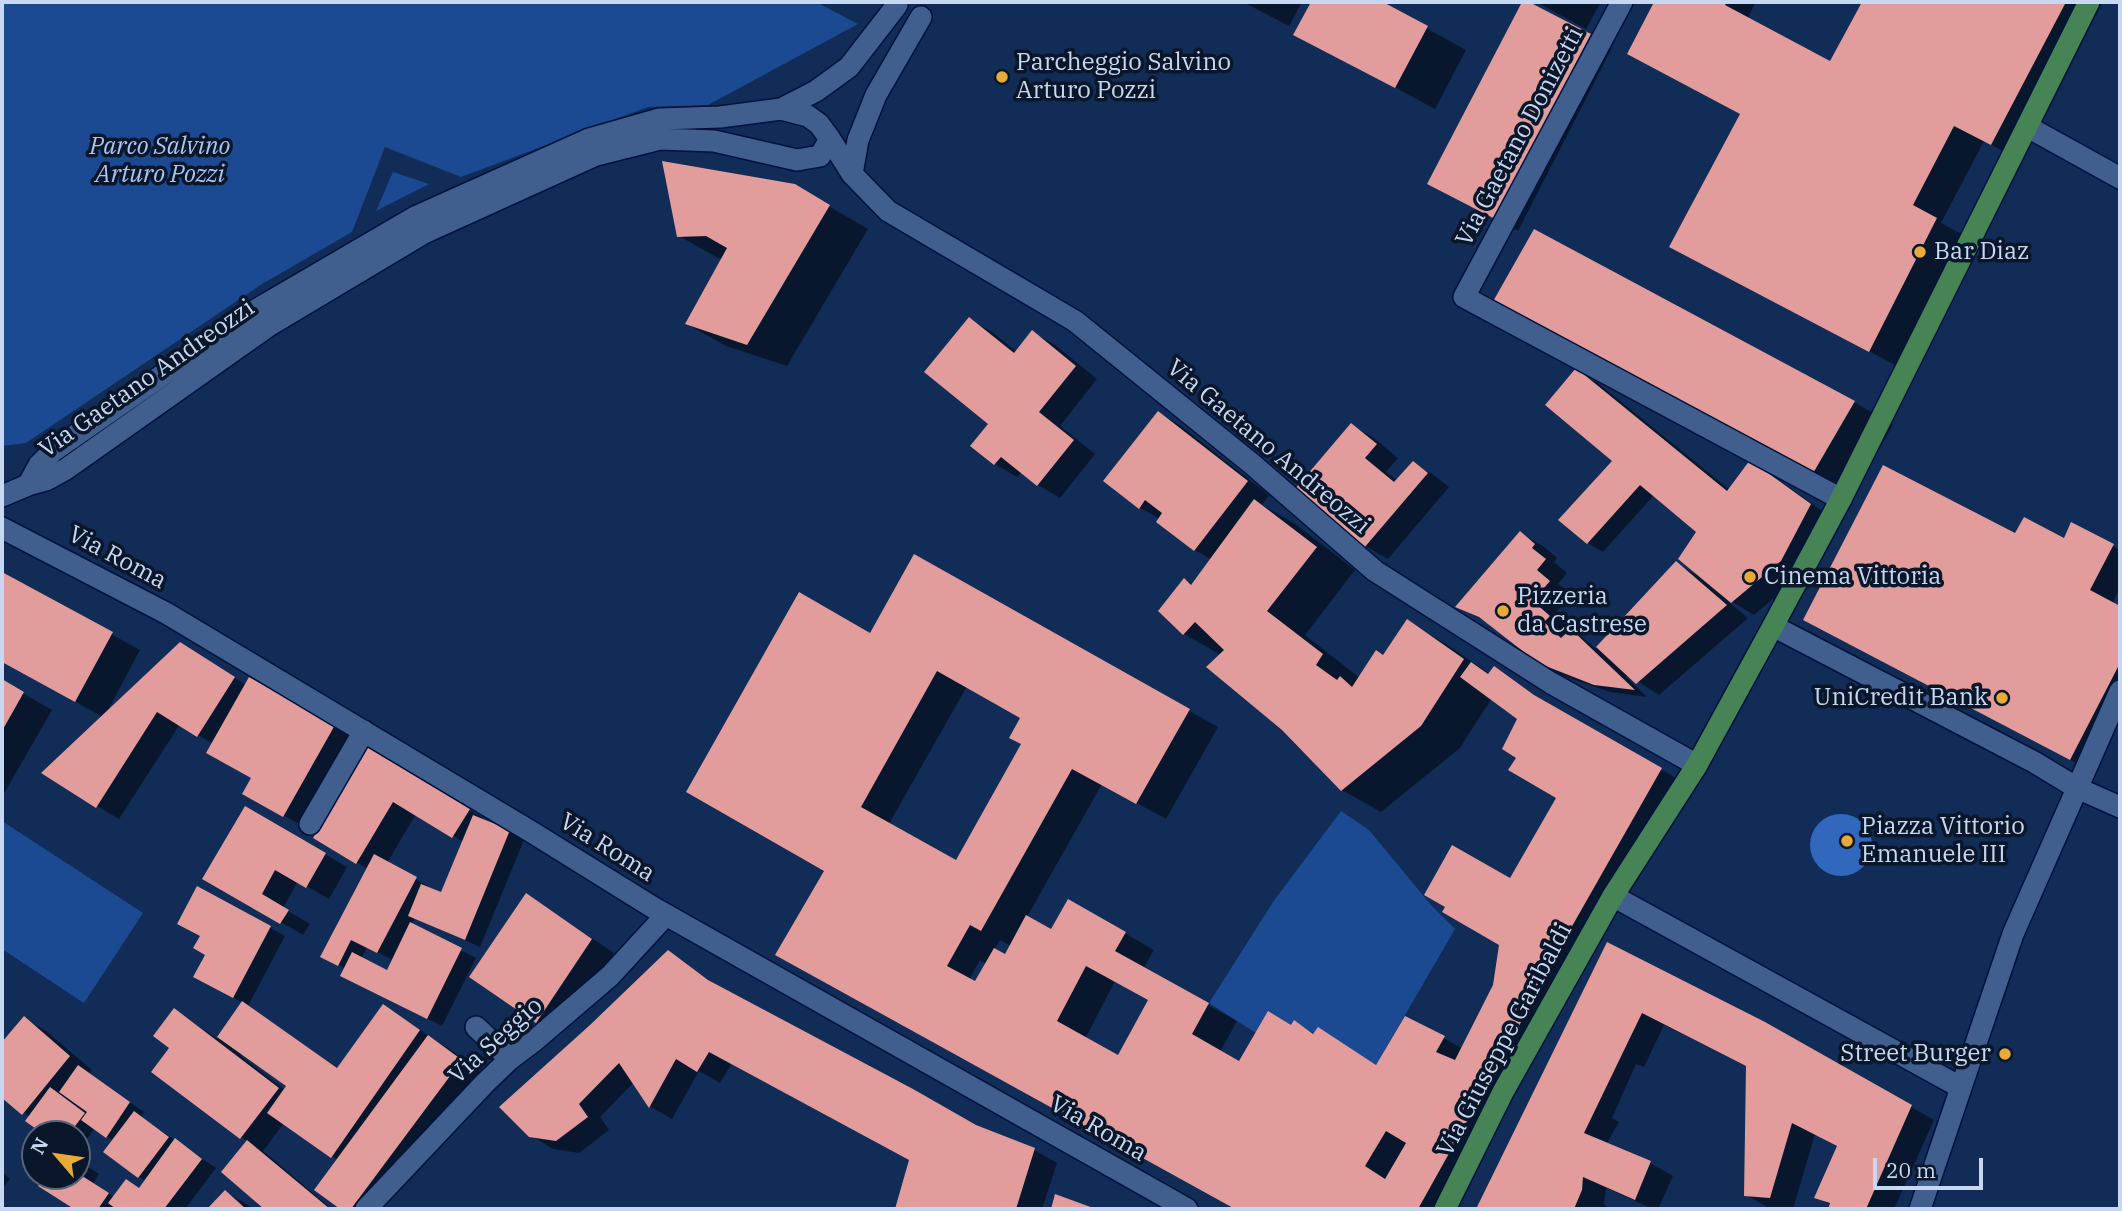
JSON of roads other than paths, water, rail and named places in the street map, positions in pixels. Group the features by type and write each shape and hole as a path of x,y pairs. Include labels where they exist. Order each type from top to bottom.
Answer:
{"main road":[{"path":"1613,896 1697,765 1841,499 2089,2"},
{"name":"Via Giuseppe Garibaldi","path":"1445,1209 1503,1092 1613,896"}],"street":[{"name":"Via Gaetano Donizetti","path":"1622,2 1464,297 1841,499"},
{"path":"780,109 816,91 849,67 897,5"},
{"path":"852,174 858,140 876,94 920,17"},
{"name":"Via Gaetano Andreozzi","path":"28,485 39,465 53,451 259,308 415,217 589,139 659,119 720,117 780,109 808,116 819,124 852,174 888,211 1074,321 1252,464 1375,571 1551,682 1697,765"},
{"path":"2028,127 2120,178"},
{"name":"Via Gaetano Andreozzi","path":"28,485 46,480 66,469 270,325 424,233 596,155 660,139 714,141 797,160 820,156 830,139"},
{"path":"2,496 28,485"},
{"name":"Via Roma","path":"2,527 166,614 666,915 1187,1209"},
{"path":"1773,626 2034,762 2077,788 2120,807"},
{"path":"1920,1209 2013,934 2120,691"},
{"path":"310,824 364,732"},
{"path":"1613,896 1960,1087"},
{"name":"Via Seggio","path":"366,1209 510,1059 610,975 666,915"},
{"path":"476,1027 510,1059"}],"place":[{"name":"Parcheggio Salvino Arturo Pozzi","path":"1002,77"},
{"name":"Bar Diaz","path":"1920,252"},
{"name":"Cinema Vittoria","path":"1750,577"},
{"name":"Pizzeria da Castrese","path":"1503,611"},
{"name":"UniCredit Bank","path":"2002,698"},
{"name":"Piazza Vittorio Emanuele III","path":"1847,841"},
{"name":"Street Burger","path":"2005,1054"}],"park label":[{"name":"Parco Salvino Arturo Pozzi","path":"160,161"}]}
